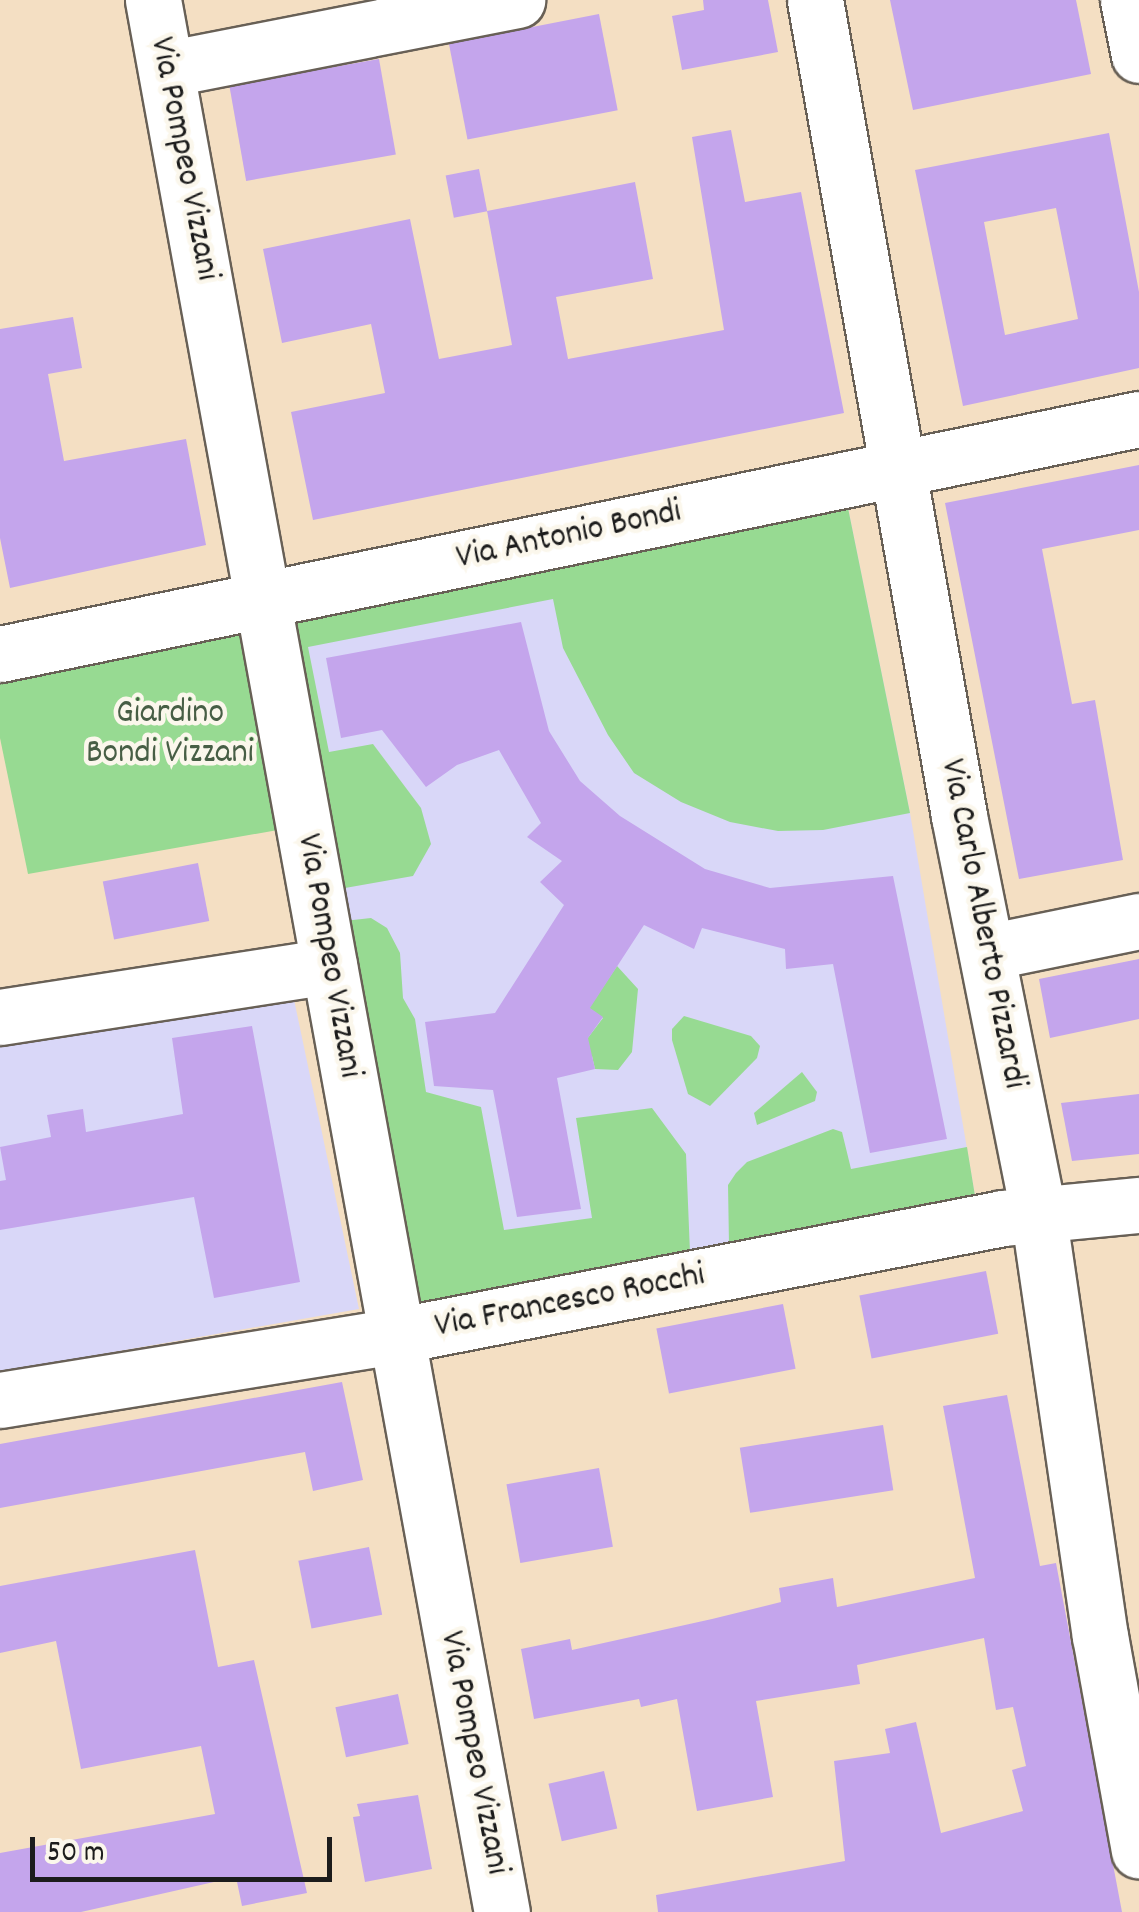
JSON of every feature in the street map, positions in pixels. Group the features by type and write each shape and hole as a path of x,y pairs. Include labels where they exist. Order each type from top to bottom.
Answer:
{"street":[{"name":"Via Pompeo Vizzani","path":"153,0 502,1912"},
{"path":"166,69 517,0"},
{"name":"Via Carlo Alberto Pizzardi","path":"815,0 896,467 1038,1212 1100,1636 1139,1850"},
{"path":"1128,0 1139,54"},
{"name":"Via Antonio Bondi","path":"0,654 1139,419"},
{"path":"988,952 1139,921"},
{"path":"0,1017 329,966"},
{"name":"Via Francesco Rocchi","path":"0,1400 395,1336 1038,1212 1139,1205"}],"shaded area":[{"path":"848,508 910,813 975,1196 408,1310 278,622"},
{"path":"292,990 359,1309 0,1372 0,1038"}],"green space":[{"path":"848,508 910,813 823,830 778,831 730,822 681,802 634,773 608,735 563,648 553,599 308,647 329,752 373,744 421,808 431,844 413,876 328,891 278,622"},
{"name":"Giardino Bondi Vizzani","path":"265,599 306,825 28,874 0,738 0,654"},
{"path":"371,918 387,928 400,953 403,998 415,1019 426,1092 481,1107 504,1230 592,1218 576,1118 652,1108 686,1154 690,1253 408,1310 335,922"},
{"path":"617,966 638,989 632,1052 618,1070 595,1069 592,1056 571,1060 603,1018 589,1008"},
{"path":"684,1016 751,1036 760,1046 757,1058 710,1106 688,1094 672,1040 672,1029"},
{"path":"802,1072 817,1092 815,1101 757,1125 754,1113"},
{"path":"833,1129 842,1132 851,1169 967,1147 975,1196 729,1245 728,1185 736,1173 747,1162"}],"building":[{"path":"703,0 768,0 778,52 682,70 672,16 704,10"},
{"path":"890,0 1076,0 1091,74 913,110"},
{"path":"599,14 618,110 468,139 449,43"},
{"path":"379,59 396,155 246,181 229,85"},
{"path":"731,130 745,202 801,192 844,413 313,520 291,412 385,393 371,324 282,343 263,249 410,219 439,359 512,345 487,211 635,182 653,279 556,297 568,359 724,330 692,137"},
{"path":"1109,133 1139,292 1139,368 963,406 915,170","holes":["1056,208 1078,319 1005,335 984,222"]},
{"path":"479,169 487,211 454,218 446,175"},
{"path":"73,317 82,368 48,374 64,461 186,439 206,545 10,588 0,538 0,329"},
{"path":"1139,465 1139,530 1042,549 1072,704 1095,700 1123,860 1019,879 945,503"},
{"path":"521,622 549,731 580,781 620,816 705,869 770,888 893,876 947,1139 870,1153 833,964 786,969 785,949 702,928 694,949 644,925 590,1008 603,1017 588,1038 595,1069 557,1078 581,1209 517,1217 493,1090 434,1086 425,1022 495,1013 564,905 540,882 562,861 527,837 541,823 499,750 457,765 426,787 382,730 341,738 326,658"},
{"path":"198,863 209,921 114,939 103,882"},
{"path":"1139,959 1139,1019 1050,1038 1039,979"},
{"path":"252,1026 300,1282 214,1298 194,1197 0,1230 0,1181 6,1180 0,1147 51,1137 47,1115 83,1109 86,1132 183,1114 172,1038"},
{"path":"1139,1094 1139,1154 1072,1161 1061,1103"},
{"path":"986,1271 998,1334 872,1358 859,1296"},
{"path":"783,1304 796,1369 669,1393 656,1329"},
{"path":"342,1382 363,1480 313,1491 305,1452 0,1508 0,1444"},
{"path":"1007,1395 1040,1566 1056,1563 1122,1912 658,1912 656,1895 845,1861 834,1761 890,1753 885,1729 916,1722 941,1833 1023,1811 1012,1770 1026,1766 1013,1707 996,1710 984,1638 857,1665 860,1684 756,1701 773,1797 697,1811 677,1699 641,1707 639,1699 534,1719 521,1649 570,1639 572,1650 712,1619 781,1602 779,1588 833,1578 837,1607 975,1578 943,1406"},
{"path":"883,1425 893,1490 750,1513 740,1448"},
{"path":"599,1468 613,1547 520,1563 506,1484"},
{"path":"369,1547 382,1615 311,1628 298,1561"},
{"path":"195,1550 218,1667 254,1660 307,1893 242,1906 236,1877 81,1912 0,1912 0,1853 215,1814 201,1746 81,1769 56,1641 0,1653 0,1586"},
{"path":"398,1694 409,1744 346,1757 335,1707"},
{"path":"604,1771 617,1828 562,1841 548,1784"},
{"path":"418,1795 432,1869 365,1882 353,1817 360,1816 357,1804"}]}
